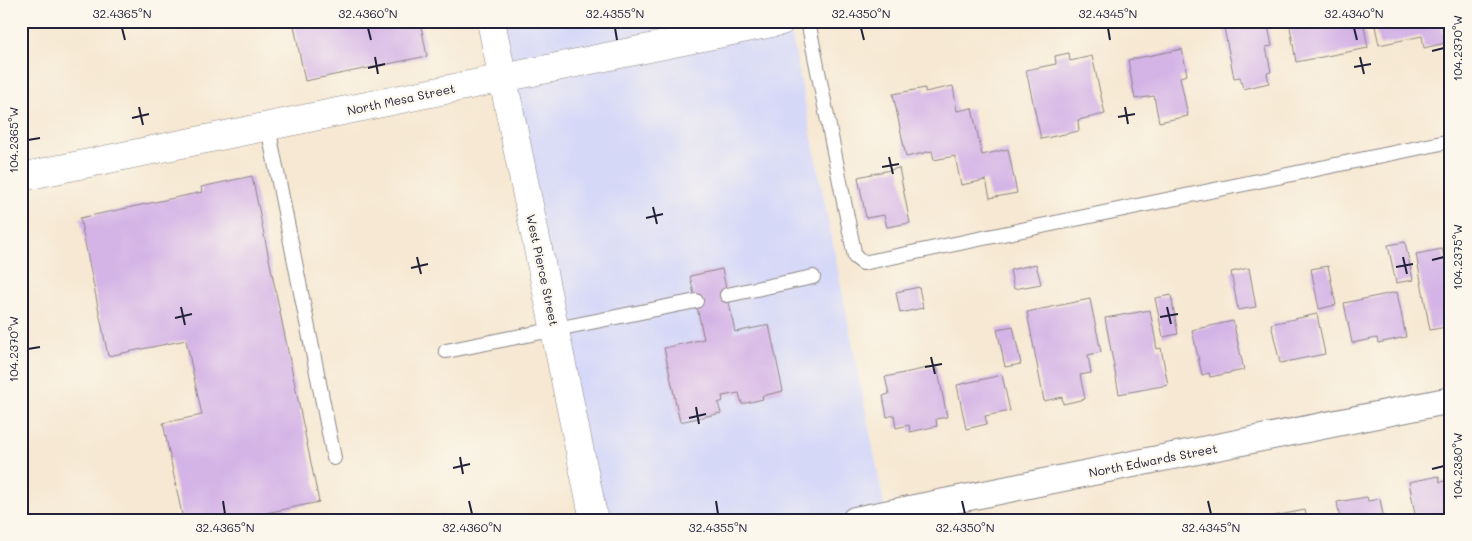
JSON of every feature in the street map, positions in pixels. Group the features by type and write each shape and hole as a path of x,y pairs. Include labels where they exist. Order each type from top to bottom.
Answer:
{"main road":[{"name":"West Pierce Street","path":"491,21 594,520"},
{"name":"North Mesa Street","path":"21,177 781,21"}],"street":[{"name":"North Edwards Street","path":"855,520 887,517 1451,400"}],"lane":[{"path":"808,21 855,257 863,263 1451,141"},
{"path":"268,127 334,458"},
{"path":"727,295 813,277"},
{"path":"446,351 696,302"}],"shaded area":[{"path":"491,21 789,21 886,514 855,520 594,520"}],"building":[{"path":"293,21 420,21 427,56 305,81"},
{"path":"1257,21 1267,21 1272,46 1266,47 1271,72 1267,73 1269,83 1243,89 1240,77 1234,78 1224,28"},
{"path":"1289,21 1363,21 1368,48 1296,62"},
{"path":"1374,21 1441,21 1445,43 1424,48 1422,36 1379,45"},
{"path":"1182,49 1187,75 1180,77 1188,116 1159,122 1154,96 1135,99 1128,60"},
{"path":"1069,53 1070,61 1092,56 1105,114 1078,120 1079,131 1041,139 1026,70 1056,64 1055,56"},
{"path":"953,86 957,111 972,108 982,155 1008,149 1017,193 990,198 986,180 961,185 955,156 934,160 932,151 906,157 893,94 925,88 925,92"},
{"path":"899,168 910,223 887,227 884,215 866,218 858,177"},
{"path":"252,176 319,502 233,520 183,520 163,423 202,415 186,340 108,356 80,218 202,192 201,187"},
{"path":"1405,242 1413,280 1396,283 1388,245"},
{"path":"1442,249 1445,260 1450,259 1451,264 1451,326 1430,330 1416,254"},
{"path":"1036,264 1041,284 1014,289 1010,270"},
{"path":"1328,266 1336,305 1319,309 1311,269"},
{"path":"1249,268 1256,307 1238,310 1231,272"},
{"path":"722,269 735,332 769,325 783,391 762,396 763,399 742,404 739,393 722,396 723,401 718,403 721,413 680,422 664,348 704,339 690,276"},
{"path":"919,287 923,308 900,313 896,292"},
{"path":"1397,292 1406,337 1378,343 1377,338 1352,343 1344,303"},
{"path":"1171,295 1178,334 1163,337 1155,298"},
{"path":"1090,299 1101,352 1088,355 1091,373 1080,375 1085,399 1063,404 1062,397 1044,401 1027,312"},
{"path":"1150,310 1157,349 1161,348 1168,385 1119,394 1105,318"},
{"path":"1317,314 1325,354 1280,363 1271,324"},
{"path":"1233,321 1244,370 1210,377 1209,373 1202,375 1192,330"},
{"path":"1013,326 1021,364 1005,367 997,329"},
{"path":"937,366 947,417 936,419 937,426 910,432 909,425 896,428 894,415 887,417 883,396 889,394 885,377"},
{"path":"1002,375 1010,411 985,416 987,424 966,429 957,385"},
{"path":"1439,476 1440,482 1451,480 1451,520 1416,520 1409,482"},
{"path":"1367,497 1368,501 1380,499 1384,520 1340,520 1337,502"},
{"path":"1305,510 1307,520 1259,520 1259,519"},
{"path":"445,515 446,520 424,520 424,519"}]}
